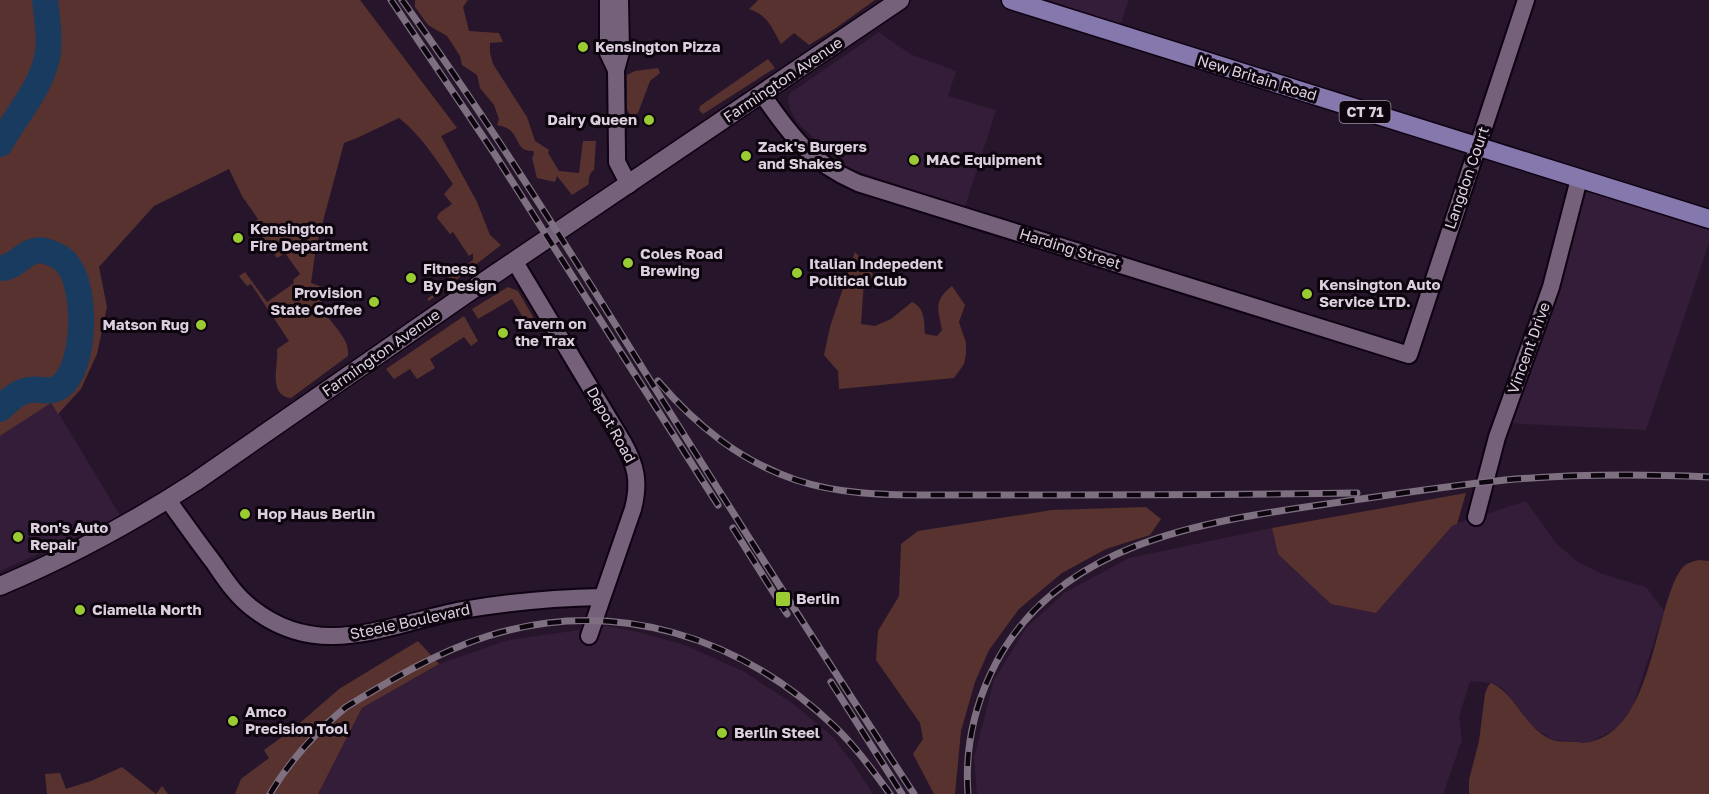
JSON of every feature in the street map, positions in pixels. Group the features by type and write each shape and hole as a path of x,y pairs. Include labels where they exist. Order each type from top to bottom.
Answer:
{"main road":[{"name":"Farmington Avenue","path":"0,586 86,546 168,500 900,0"},
{"name":"New Britain Road","path":"1011,0 1709,219"}],"street":[{"path":"608,0 615,33"},
{"path":"620,0 615,33 608,53 616,70 617,162 629,184"},
{"name":"Langdon Court","path":"1409,355 1526,0"},
{"name":"Harding Street","path":"762,94 806,151 838,175 1409,355"},
{"name":"Vincent Drive","path":"1476,517 1497,437 1551,287 1579,179"},
{"name":"Depot Road","path":"515,262 634,464 637,484 634,503 589,636"},
{"name":"Steele Boulevard","path":"168,500 230,586 243,600 266,618 302,632 330,636 358,635 474,608 545,600 603,597"}],"shaded area":[{"path":"0,0 360,0 457,128 441,136 477,202 490,235 501,245 429,301 427,299 442,288 445,280 473,260 473,253 469,256 453,232 450,234 437,218 439,213 452,204 444,194 453,184 422,141 399,118 344,143 316,247 311,283 322,287 324,309 344,338 348,356 291,398 279,391 276,378 277,349 289,341 251,284 247,286 239,276 245,272 267,302 294,283 293,280 300,274 285,253 277,258 253,223 258,219 242,196 229,169 154,206 99,267 107,307 97,354 81,389 58,414 51,403 0,436"},
{"path":"415,0 468,0 463,7 469,31 499,33 503,42 490,43 493,64 527,117 535,141 549,150 548,153 559,171 579,173 583,141 596,141 594,170 591,172 589,184 572,195 557,176 555,182 537,178 532,158 533,151 524,149 511,131 497,125 499,119 494,105 480,88 477,75 462,65 460,56 447,36 428,25 415,7"},
{"path":"758,0 875,0 809,45 794,33 781,44 765,19 749,9"},
{"path":"1049,0 1129,0 1120,25"},
{"path":"879,32 910,54 956,71 948,96 996,110 965,207 844,167 797,122 790,109 789,94"},
{"path":"768,59 775,68 703,114 699,110 700,106"},
{"path":"658,68 660,73 650,81 638,113 630,115 627,109 627,75 635,71"},
{"path":"1587,190 1709,229 1709,243 1646,430 1506,423"},
{"path":"855,252 876,279 864,281 861,324 875,326 891,319 912,302 922,311 925,334 937,336 942,330 938,311 939,301 952,286 965,305 959,322 966,343 964,364 954,378 839,389 838,371 824,355 830,327"},
{"path":"508,287 518,291 536,322 537,327 531,331 512,299 478,319 472,309"},
{"path":"464,316 478,341 471,346 464,337 430,359 435,368 417,379 410,369 394,379 386,369"},
{"path":"52,402 121,517 0,571 0,436"},
{"path":"1466,493 1457,524 1452,526 1376,613 1331,604 1278,554 1272,528"},
{"path":"1526,501 1556,543 1578,562 1602,574 1646,587 1664,611 1633,706 1617,728 1589,743 1553,740 1532,726 1502,688 1491,683 1470,681 1459,717 1462,740 1443,794 977,794 974,758 994,680 1026,628 1064,593 1129,558 1272,528 1278,554 1376,613 1452,525"},
{"path":"1146,507 1161,519 1150,535 1106,549 1062,573 1019,609 989,650 975,682 961,731 955,794 934,794 913,754 923,739 920,723 876,660 878,631 899,596 901,544 918,531 1052,510"},
{"path":"1699,560 1709,561 1709,794 1469,794 1469,780 1479,741 1488,686 1491,683 1507,694 1533,727 1550,739 1583,743 1599,739 1615,729 1627,715 1646,677 1675,581 1685,566"},
{"path":"608,626 682,644 743,671 792,703 832,736 873,794 318,794 362,708 439,664 508,640"},
{"path":"418,641 439,664 362,708 318,794 235,794 241,779 269,758 264,750 293,729 339,689"},
{"path":"122,767 156,794 47,794 45,774 60,773 66,789"},
{"path":"162,786 168,794 156,794"}],"waterway":[{"path":"0,144 35,88 45,64 49,39 45,0"},
{"path":"0,268 12,265 27,254 38,250 54,254 68,265 74,276 81,309 79,345 75,362 69,376 61,386 53,390 21,392 0,409"}],"railway":[{"path":"391,0 494,153 718,505"},
{"path":"402,0 540,205 731,510 914,794"},
{"path":"658,381 704,427 756,463 796,480 844,491 926,495 1357,493"},
{"path":"968,794 969,748 979,703 990,675 1019,627 1056,590 1100,562 1149,541 1201,526 1255,515 1487,482 1582,476 1709,477"},
{"path":"733,528 787,614"},
{"path":"270,794 295,758 335,717 346,707 397,677 433,658 488,636 536,625 583,621 629,623 674,633 717,648 759,669 798,696 835,727 890,794"},
{"path":"831,682 902,794"}],"place":[{"name":"Kensington Pizza","path":"583,47"},
{"name":"Dairy Queen","path":"649,120"},
{"name":"Zack's Burgers and Shakes","path":"746,156"},
{"name":"MAC Equipment","path":"914,160"},
{"name":"Kensington Fire Department","path":"238,238"},
{"name":"Coles Road Brewing","path":"628,263"},
{"name":"Italian Indepedent Political Club","path":"797,273"},
{"name":"Fitness By Design","path":"411,278"},
{"name":"Kensington Auto Service LTD.","path":"1307,294"},
{"name":"Provision State Coffee","path":"374,302"},
{"name":"Matson Rug","path":"201,325"},
{"name":"Tavern on the Trax","path":"503,333"},
{"name":"Hop Haus Berlin","path":"245,514"},
{"name":"Ron's Auto Repair","path":"18,537"},
{"name":"Berlin","path":"783,599"},
{"name":"Ciamella North","path":"80,610"},
{"name":"Amco Precision Tool","path":"233,721"},
{"name":"Berlin Steel","path":"722,733"}]}
